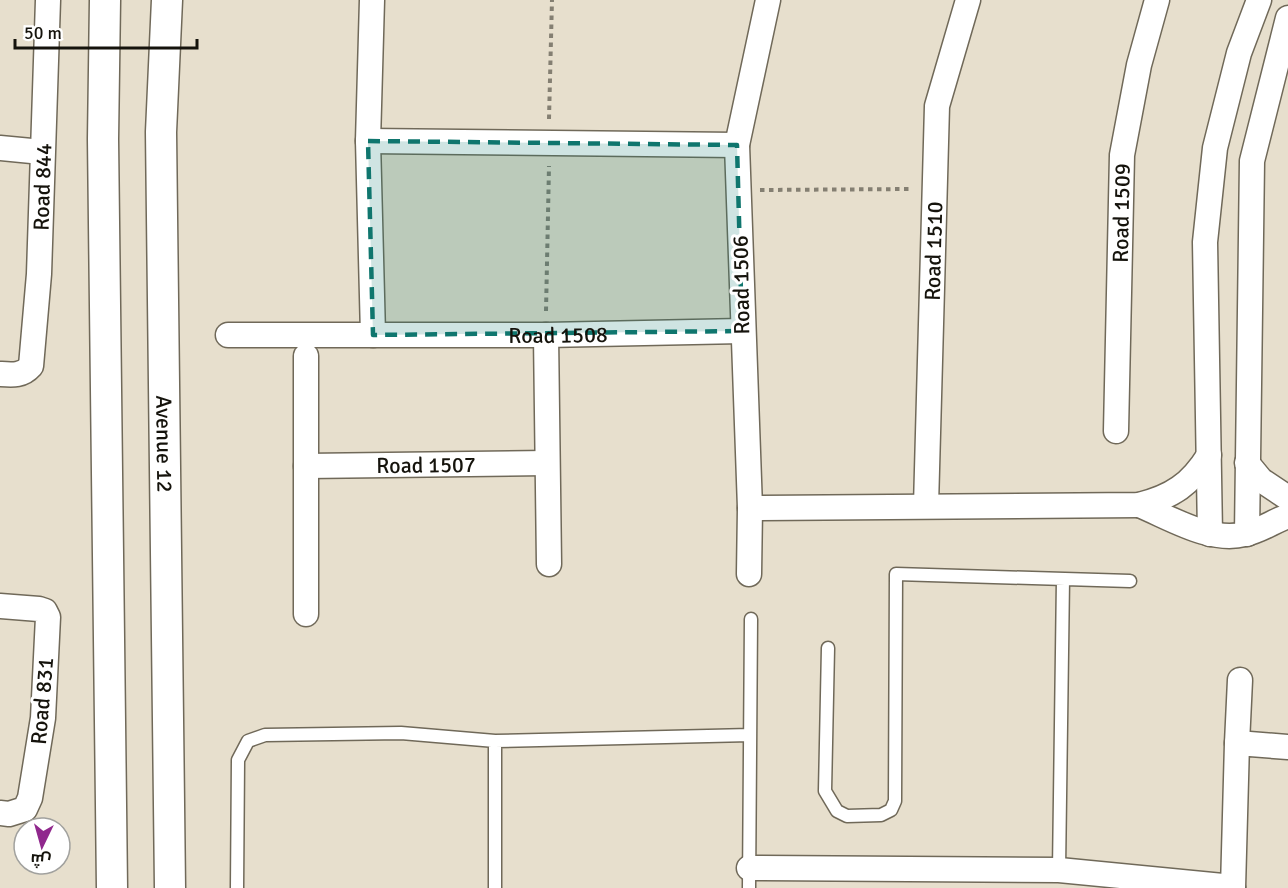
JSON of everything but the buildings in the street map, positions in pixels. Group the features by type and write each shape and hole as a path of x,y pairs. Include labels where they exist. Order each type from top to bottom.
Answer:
{"street":[{"name":"Road 844","path":"0,374 15,375 26,372 32,366 39,274 48,0"},
{"path":"105,0 103,139 112,888"},
{"name":"Avenue 12","path":"167,0 161,144 170,888"},
{"path":"372,0 368,141 373,335"},
{"name":"Road 1506","path":"749,574 750,508 737,145 768,0"},
{"name":"Road 1510","path":"926,506 937,106 968,0"},
{"name":"Road 1509","path":"1116,430 1122,155 1139,65 1158,0"},
{"path":"1210,534 1205,242 1214,160 1239,53 1259,0"},
{"path":"1247,534 1252,161 1288,18"},
{"path":"368,141 737,145"},
{"path":"0,148 42,152"},
{"name":"Road 1508","path":"228,335 546,335 742,331"},
{"path":"546,335 549,564"},
{"path":"306,356 306,614"},
{"path":"750,508 1140,506 1161,500 1181,490 1197,474 1209,455"},
{"name":"Road 1507","path":"306,466 548,463"},
{"path":"1247,463 1260,480 1288,498"},
{"path":"1140,506 1210,534 1247,534 1288,516"},
{"name":"Road 831","path":"0,606 39,609 45,611 48,616 43,718 30,798 25,809 9,814 0,813"},
{"path":"749,878 960,878 1059,870 1233,888 1240,680"},
{"path":"1238,743 1288,747"}],"lane":[{"path":"828,648 825,791 837,811 847,816 881,815 891,810 896,801 896,574 1130,581"},
{"path":"1059,870 1062,579"},
{"path":"749,878 751,619"},
{"path":"237,888 238,759 248,741 265,735 401,733 495,741 750,735"},
{"path":"495,741 495,888"}],"path":[{"path":"738,190 934,189"}],"highlighted area":[{"path":"368,141 737,145 742,331 373,335"}]}
